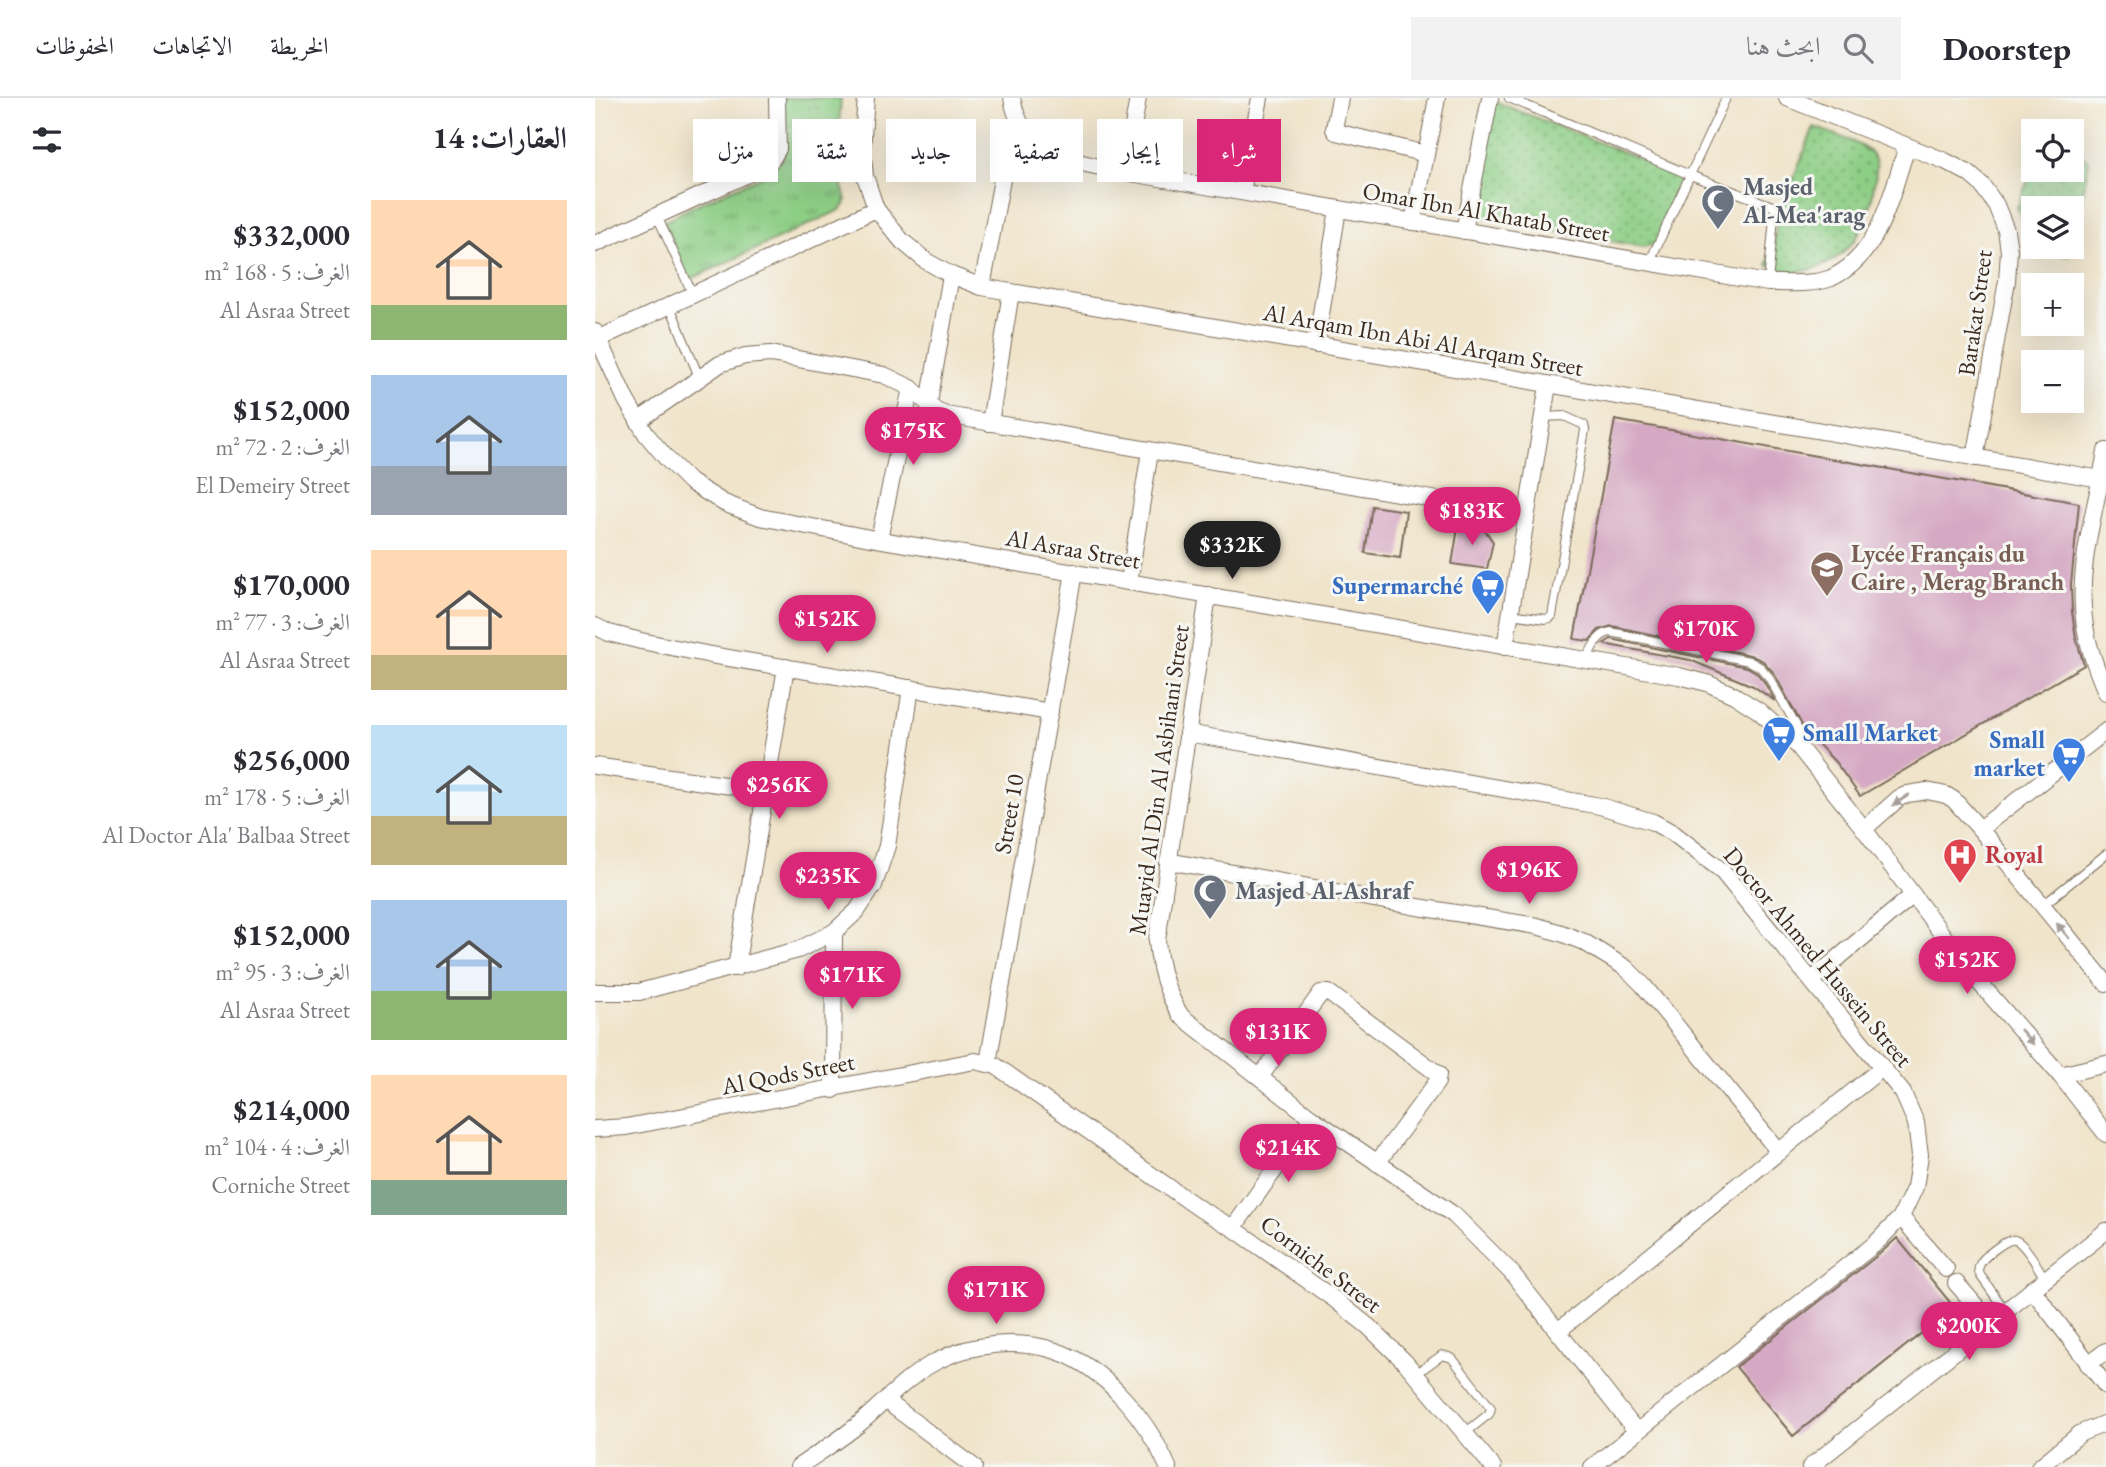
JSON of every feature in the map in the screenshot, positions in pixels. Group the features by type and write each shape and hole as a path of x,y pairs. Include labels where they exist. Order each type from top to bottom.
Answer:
{"street":[{"path":"595,244 750,173 772,159 778,149 777,98"},
{"name":"Al Arqam Ibn Abi Al Arqam Street","path":"866,98 862,149 865,176 876,209 902,241 926,261 951,275 982,287 2101,479"},
{"path":"1013,98 1018,119"},
{"path":"1134,119 1138,98"},
{"path":"1242,192 1260,98"},
{"path":"1340,98 1334,129 1336,132 1426,154"},
{"path":"1413,222 1437,98"},
{"path":"1464,231 1490,98"},
{"name":"Barakat Street","path":"1787,98 1968,173 1981,184 1996,205 2006,230 2009,258 1975,458"},
{"name":"Omar Ibn Al Khatab Street","path":"1183,182 1767,283 1799,283 1830,279 1849,267 1865,251 1878,233 1907,147"},
{"path":"982,287 1001,182"},
{"path":"597,336 670,306 876,209"},
{"path":"1316,345 1338,209"},
{"path":"929,403 951,275"},
{"path":"990,423 1011,292"},
{"name":"Al Asraa Street","path":"597,336 626,400 646,434 667,459 690,482 724,503 760,517 1679,676 1707,683 1734,695 1759,711 1798,746 1864,829 1971,973 2060,1075 2106,1134"},
{"path":"638,421 720,364 745,356 771,354 891,377 911,388 936,411 946,415 1525,515"},
{"path":"1505,647 1548,385"},
{"path":"879,539 911,388"},
{"path":"1129,582 1150,451"},
{"path":"2106,451 2086,559 2082,599 2087,640 2106,692"},
{"name":"Street 10","path":"988,1063 1074,572"},
{"name":"Muayid Al Din Al Asbihani Street","path":"1207,596 1157,940 1159,960 1170,998 1181,1016 1312,1118 1454,1215 1511,1272 1637,1432"},
{"path":"595,626 609,633 641,641 1050,712"},
{"path":"736,968 786,667"},
{"path":"595,992 639,992 798,950 834,932 857,911 874,884 887,846 911,688"},
{"path":"1980,829 2106,731"},
{"name":"Doctor Ahmed Hussein Street","path":"1187,733 1600,806 1653,822 1673,833 1721,870 1903,1093 1916,1123 1920,1155 1915,1187 1901,1217 1876,1243 1593,1467"},
{"path":"595,766 765,791"},
{"path":"1864,829 1899,798 1917,791 1946,795 1954,800 2106,983"},
{"path":"1168,861 1537,926 1584,942 1626,968 1643,985 1779,1152"},
{"path":"1812,980 1913,895"},
{"path":"833,1090 834,932"},
{"path":"1260,1077 1321,993 1329,993 1438,1074 1437,1082 1377,1163"},
{"name":"Al Qods Street","path":"595,1129 627,1127 975,1061 988,1063"},
{"name":"Corniche Street","path":"988,1063 1006,1071 1200,1209 1233,1228 1334,1298 1405,1362 1493,1467"},
{"path":"2060,1075 2106,1064"},
{"path":"1558,1331 1882,1068"},
{"path":"1233,1228 1312,1118"},
{"path":"1901,1217 1990,1322"},
{"path":"1810,1467 2106,1231"},
{"path":"2039,1284 2088,1364 2106,1386"},
{"path":"798,1467 857,1425 913,1376 938,1360 965,1350 993,1345 1025,1345 1057,1351 1090,1368 1139,1416 1159,1446 1167,1467"},
{"path":"2088,1364 2106,1351"},
{"path":"885,1401 974,1467"},
{"path":"2039,1467 2081,1433 2106,1423"}],"lane":[{"path":"1509,98 1690,175 1775,207 1767,283"},
{"path":"1649,263 1726,98"},
{"path":"657,216 693,295"},
{"path":"670,306 699,377"},
{"path":"1510,614 1546,620 1552,616 1585,430 1584,425 1564,416 1542,417"},
{"path":"1586,661 1598,639 1611,632 1749,661 1760,667 1768,676 1796,725 1800,738 1798,746"},
{"path":"2042,906 2106,854"},
{"path":"2005,1310 1978,1269 1980,1262 2006,1241 2013,1239 2028,1253 2039,1284"},
{"path":"1416,1374 1442,1355 1452,1358 1491,1408 1489,1414 1465,1433"}],"green space":[{"path":"781,98 841,98 839,119 792,119 792,182 841,182 845,205 840,210 689,280 664,222 749,182 778,182 778,163 783,158"},
{"path":"1491,100 1671,171 1681,184 1657,244 1643,247 1471,216"},
{"path":"1814,127 1865,149 1875,159 1876,175 1865,222 1849,247 1825,264 1794,272 1768,265 1780,211"},
{"path":"2084,158 2089,162 2082,196 2022,196 2027,182 2084,182"},
{"path":"2021,198 2021,217 2017,208"}],"building":[{"name":"Lycée Français du Caire , Merag Branch","path":"1615,420 2079,503 2071,585 2076,638 2084,665 1860,796 1836,763 1804,729 1774,673 1763,661 1750,655 1612,626 1599,630 1589,641 1574,639"},
{"path":"1372,506 1406,511 1400,558 1365,553"},
{"path":"1459,522 1483,527 1493,542 1487,569 1452,564"},
{"path":"1611,639 1747,667 1763,680 1775,701 1753,686 1690,660 1603,644"},
{"path":"1897,1238 1954,1307 1793,1436 1736,1367"}],"place":[{"name":"Masjed Al-Mea'arag","path":"1718,231"},
{"name":"Lycée Français du Caire , Merag Branch","path":"1827,598"},
{"name":"Supermarché","path":"1488,616"},
{"name":"Small Market","path":"1779,763"},
{"name":"Small market","path":"2069,784"},
{"name":"Royal","path":"1960,885"},
{"name":"Masjed Al-Ashraf","path":"1210,921"}]}
